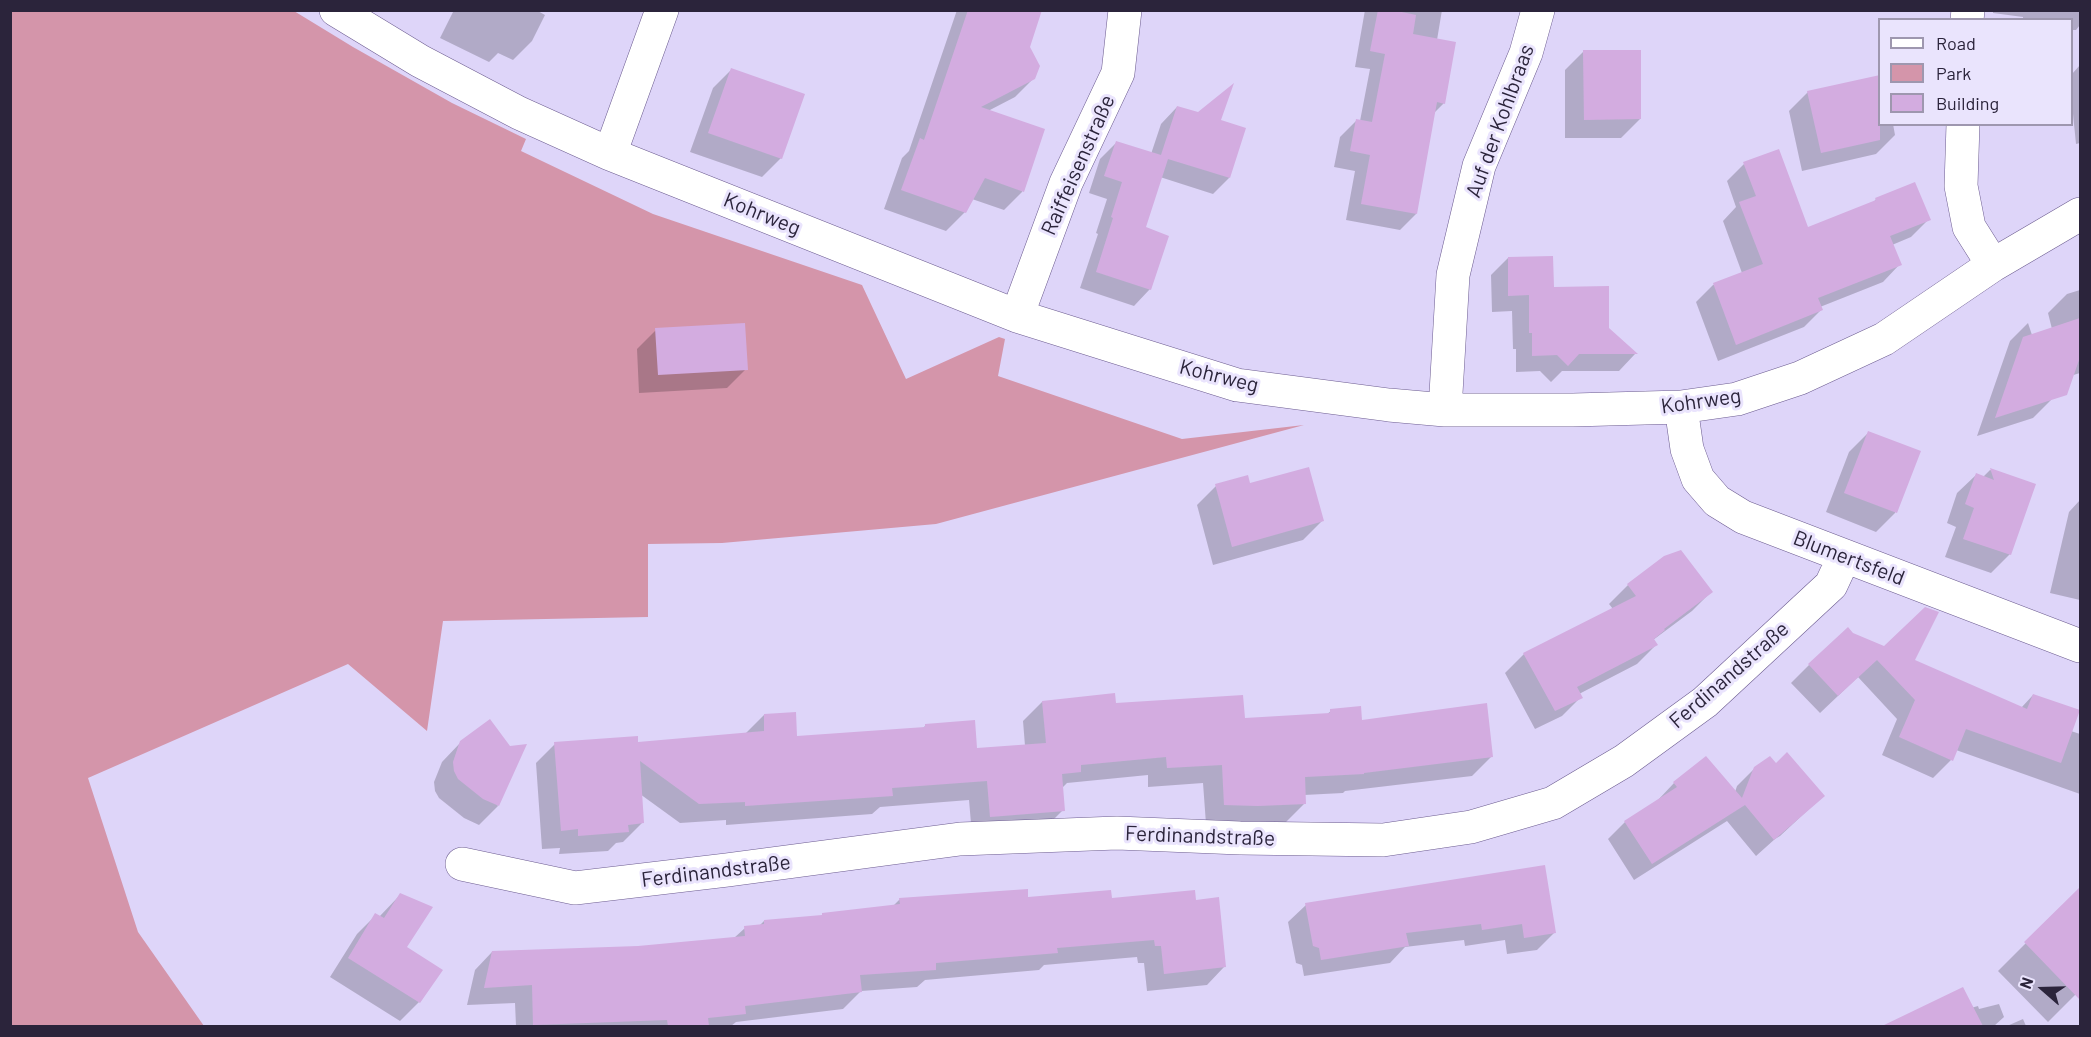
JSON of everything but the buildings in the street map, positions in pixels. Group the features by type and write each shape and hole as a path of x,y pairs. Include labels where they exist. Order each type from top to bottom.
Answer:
{"street":[{"name":"Kohrweg","path":"336,10 381,22 420,61 519,113 610,154 1017,316 1237,385 1389,405 1445,410 1681,407 1737,399 1800,378 1884,339 1993,265 2080,214"},
{"path":"610,154 662,10"},
{"name":"Raiffeisenstraße","path":"1017,316 1066,183 1118,73 1125,10"},
{"name":"Auf der Kohlbraas","path":"1445,410 1453,275 1479,166 1526,52 1538,10"},
{"path":"1963,126 1961,186 1969,227 1993,265"},
{"name":"Blumertsfeld","path":"1681,407 1686,449 1698,479 1717,501 1743,517 2080,646"},
{"name":"Ferdinandstraße","path":"462,864 575,888 960,839 1117,833 1383,840 1471,827 1553,803 1624,760 1696,709 1831,585 1844,556"}],"green space":[{"path":"10,11 294,11 452,103 526,139 521,151 653,214 862,285 906,379 999,337 1005,339 998,376 1182,439 1304,425 936,524 722,543 648,544 648,617 443,621 427,731 348,664 88,778 138,932 204,1026 11,1026"}]}
